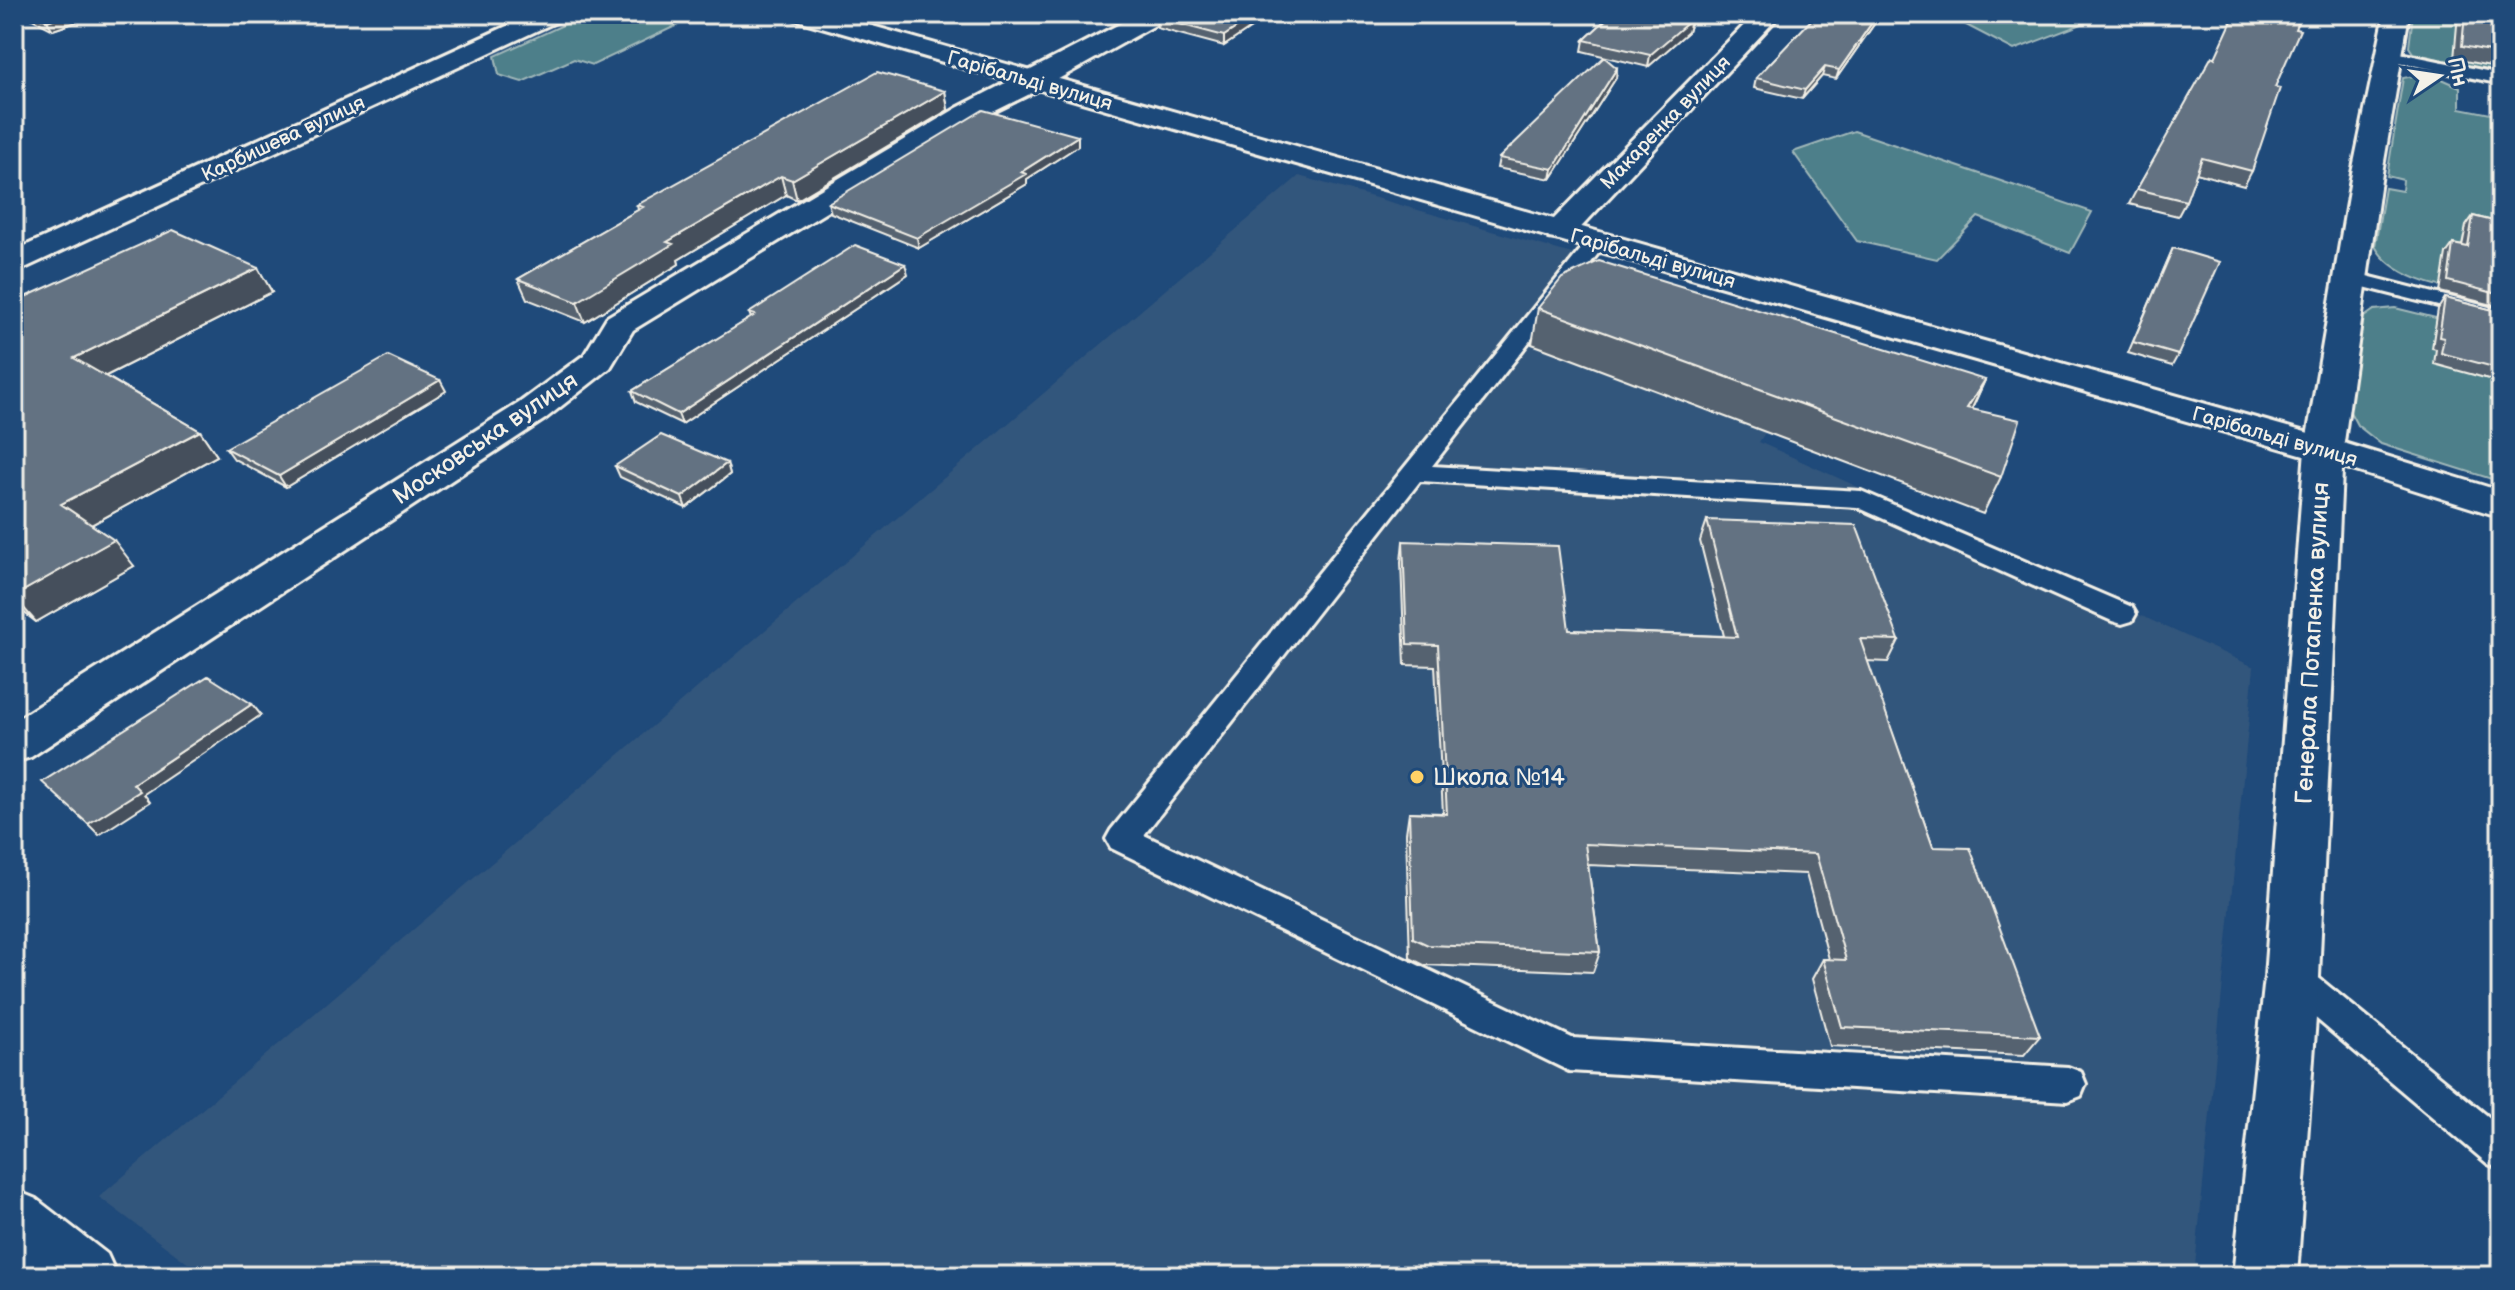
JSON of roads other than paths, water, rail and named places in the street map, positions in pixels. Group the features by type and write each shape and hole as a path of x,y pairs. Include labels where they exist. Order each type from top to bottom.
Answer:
{"street":[{"name":"Карбишева вулиця","path":"14,263 553,14"},
{"name":"Гарібальді вулиця","path":"803,14 2324,449 2501,504"},
{"name":"Московська вулиця","path":"14,744 532,411 598,361 619,324 967,114 1035,81 1157,14"},
{"name":"Макаренка вулиця","path":"1560,231 1769,14"},
{"name":"Генерала Потапенка вулиця","path":"2265,1276 2292,977 2324,449 2397,14"},
{"path":"14,1221 85,1276"}],"lane":[{"path":"2390,56 2501,79"},
{"path":"1597,242 1122,839 1569,1054 2068,1084"},
{"path":"2351,278 2501,316"},
{"path":"1416,473 1861,499 2122,614"},
{"path":"2292,977 2501,1151"}],"place":[{"name":"Школа №14","path":"1417,777"}]}
